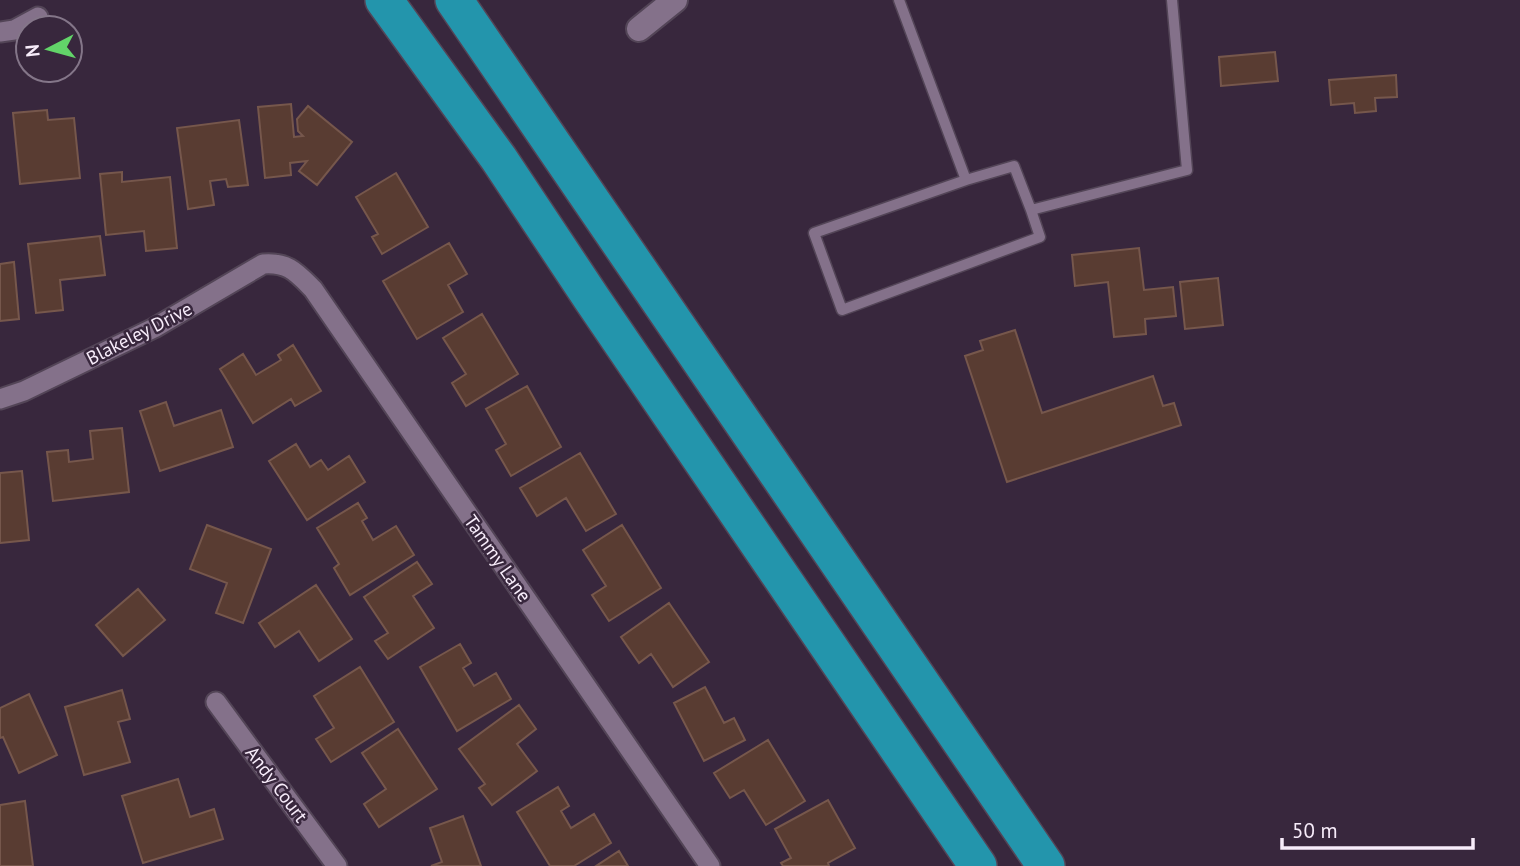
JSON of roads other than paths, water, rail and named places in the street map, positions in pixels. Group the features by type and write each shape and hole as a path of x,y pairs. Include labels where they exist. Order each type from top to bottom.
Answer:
{"highway":[{"path":"384,0 499,159 978,866"},
{"path":"454,0 1046,866"}],"street":[{"path":"639,29 675,0"},
{"name":"Blakeley Drive","path":"0,399 24,391 155,328 252,269 262,264 274,263"},
{"name":"Tammy Lane","path":"274,263 296,272 313,289 710,866"},
{"name":"Andy Court","path":"216,702 337,866"}],"lane":[{"path":"899,0 966,180"},
{"path":"1031,210 1187,170 1172,0"},
{"path":"1014,166 1040,237 842,310 814,233 966,180 1014,166"}]}
